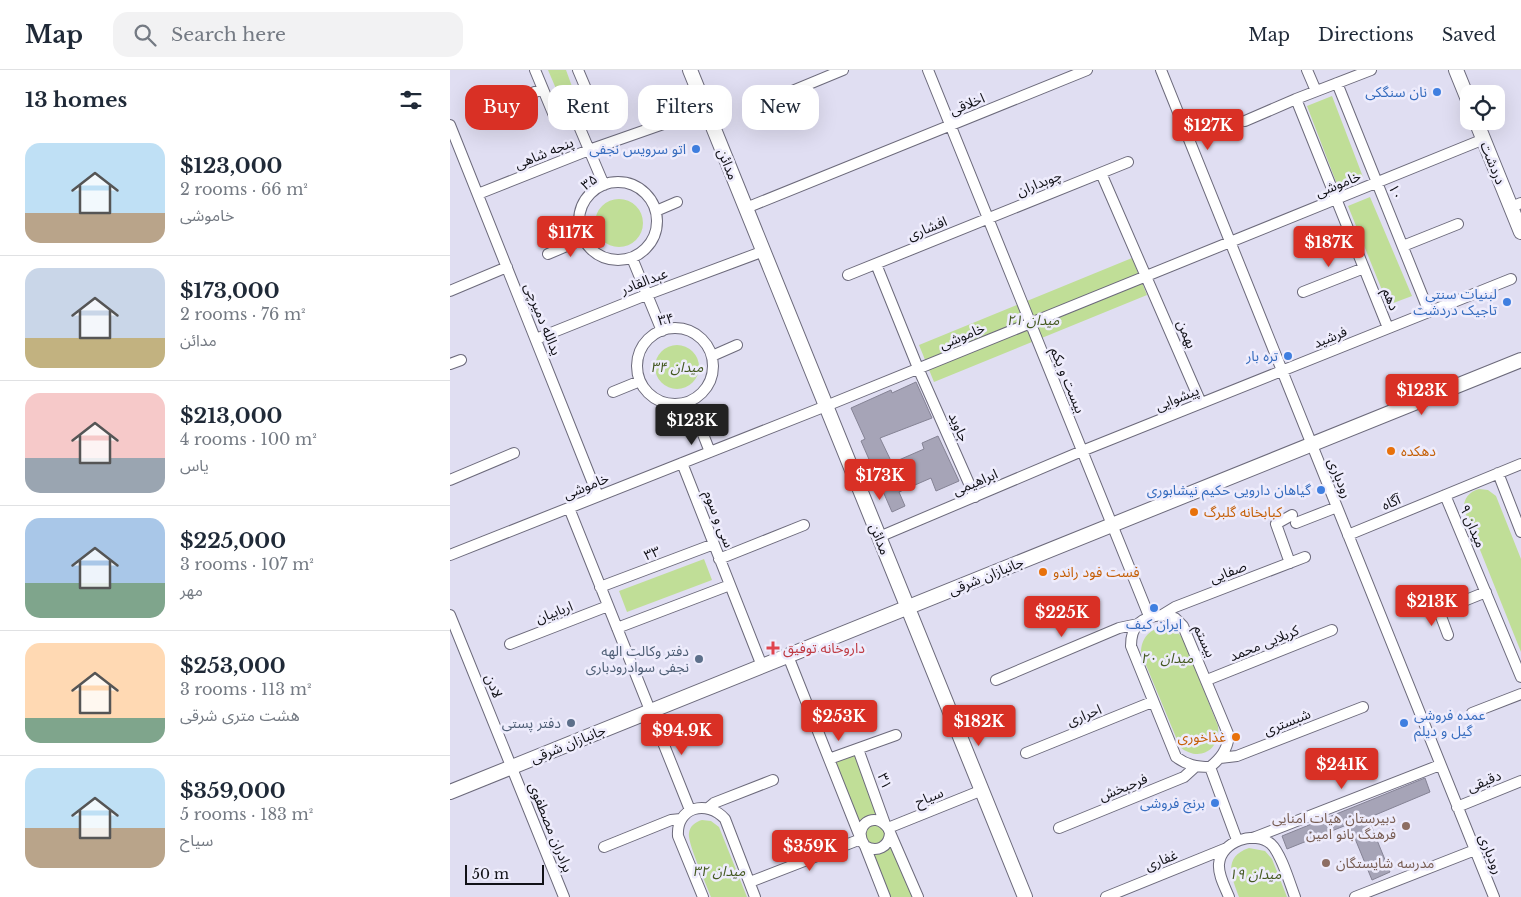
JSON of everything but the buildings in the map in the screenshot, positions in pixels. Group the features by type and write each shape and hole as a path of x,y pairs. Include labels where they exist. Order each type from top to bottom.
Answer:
{"main road":[{"name":"مدائن","path":"690,70 696,85"},
{"path":"1456,70 1462,85"},
{"name":"مدائن","path":"714,130 1024,897"},
{"name":"دردشت","path":"1480,130 1516,205 1521,232"},
{"name":"جانبازان شرقی","path":"450,792 1521,360"}],"street":[{"path":"535,70 548,101"},
{"path":"580,70 585,85"},
{"path":"806,85 843,70"},
{"name":"بیست و یکم","path":"928,70 1149,616"},
{"name":"اخلاقی","path":"746,208 1087,70"},
{"name":"رودباری","path":"1162,70 1494,897"},
{"path":"1307,70 1316,91"},
{"path":"1245,121 1337,82 1371,70"},
{"name":"۱۰","path":"1337,82 1429,312"},
{"path":"538,91 543,89"},
{"name":"دهم","path":"1296,99 1388,328 1429,312"},
{"name":"یدالله دمیرچی","path":"450,125 598,496"},
{"path":"581,130 604,185"},
{"name":"پنجه شاهی","path":"478,194 589,150 646,130"},
{"name":"خاموشی","path":"450,555 826,406 1484,139"},
{"name":"چوبداران","path":"988,218 1128,162"},
{"path":"1101,173 1147,276"},
{"name":"۳۵","path":"584,240 579,227 580,214 584,202 592,192 604,185 616,182 629,184 641,190 650,199 656,211"},
{"path":"548,254 584,240 594,252 610,260 632,258 650,244 655,234 656,211 677,202"},
{"name":"افشاری","path":"848,275 988,218"},
{"path":"1403,246 1458,224"},
{"name":"عبدالقادر","path":"536,340 646,295 764,251"},
{"path":"632,258 662,331"},
{"path":"876,264 918,368"},
{"path":"450,291 507,267"},
{"path":"1304,292 1364,268"},
{"name":"بهمن","path":"1147,276 1201,403"},
{"path":"1429,312 1511,279"},
{"name":"۳۴","path":"640,381 637,369 638,357 643,346 651,337 662,331 674,328 686,330 698,336 712,356"},
{"name":"فرشید","path":"1282,370 1388,328"},
{"path":"613,392 640,381 646,392 667,404 690,401 699,396 707,387 713,367 712,356 737,345"},
{"path":"450,364 461,360"},
{"name":"جاوید","path":"918,368 974,497"},
{"name":"پیشوایی","path":"1082,451 1282,370"},
{"path":"690,401 710,452"},
{"name":"ابراهیمی","path":"879,537 1082,451"},
{"path":"450,480 514,453"},
{"name":"سی و سوم","path":"682,463 762,666"},
{"path":"1521,464 1498,474 1521,532"},
{"name":"میدان ۹","path":"1498,474 1445,495 1521,678"},
{"name":"آگاه","path":"1348,535 1445,495"},
{"path":"1290,563 1276,524 1337,507"},
{"path":"569,508 690,810"},
{"path":"720,559 804,525"},
{"name":"۳۳","path":"600,587 714,544"},
{"name":"صفایی","path":"1162,615 1175,607 1305,557"},
{"path":"617,628 730,584"},
{"path":"1448,635 1439,611 1486,592"},
{"name":"اربابیان","path":"510,644 608,606"},
{"name":"لادن","path":"450,614 512,767"},
{"path":"1162,615 1149,616 1138,624 1131,634 1131,646 1152,702 1176,757 1184,763 1195,767 1210,767 1237,840 1253,838 1440,765"},
{"name":"بیستم","path":"1162,615 1175,618 1183,626 1229,736 1228,747 1210,767"},
{"path":"996,680 1118,628 1138,624"},
{"name":"کربلایی محمد","path":"1207,680 1332,630"},
{"path":"788,656 885,897"},
{"path":"1472,713 1521,694"},
{"name":"احراری","path":"1026,753 1152,702"},
{"name":"شبستری","path":"1220,758 1237,756 1363,707"},
{"path":"829,759 896,734"},
{"name":"۳۱","path":"858,749 888,828 918,897"},
{"name":"برادران مصطفوی","path":"512,767 564,897"},
{"name":"فرحبخش","path":"1059,828 1184,777 1195,767"},
{"path":"708,808 714,803 773,780"},
{"name":"دقیقی","path":"1458,807 1521,781"},
{"name":"سیاح","path":"888,828 980,791"},
{"path":"703,897 678,836 678,827 681,820 690,810 708,808 714,810 725,819 755,897"},
{"path":"604,847 672,820 681,820"},
{"path":"877,820 888,828 887,842 879,849 874,849 862,840 862,828 868,821 877,820"},
{"path":"1253,838 1264,840 1272,845 1295,897"},
{"path":"750,882 862,840"},
{"name":"غفاری","path":"1106,897 1227,848 1237,840"},
{"path":"1227,848 1221,856 1219,864 1220,874 1229,897"},
{"path":"1355,897 1475,850"}],"green space":[{"path":"548,70 566,70 571,85 554,85"},
{"path":"1332,96 1363,177 1338,187 1307,106"},
{"path":"1370,197 1412,296 1388,305 1348,206"},
{"path":"614,199 624,199 636,206 643,218 643,228 636,240 624,247 614,247 606,243 599,236 595,228 595,218 599,210 606,203"},
{"name":"میدان ۲۱","path":"1132,258 1147,295 934,382 919,345"},
{"name":"میدان ۳۴","path":"677,345 689,349 695,355 699,367 695,379 689,385 677,389 665,385 659,379 655,367 659,355 665,349"},
{"path":"1479,489 1488,490 1496,496 1521,559 1521,652 1464,510 1464,503 1467,497"},
{"path":"704,559 712,580 627,612 619,591"},
{"name":"میدان ۲۰","path":"1165,627 1175,630 1183,638 1218,726 1216,742 1207,752 1201,754 1187,752 1180,747 1141,653 1141,648 1147,635 1155,629"},
{"path":"856,752 915,897 887,897 833,761"},
{"name":"میدان ۳۲","path":"702,820 711,821 719,827 747,897 711,897 689,838 692,826"},
{"name":"میدان ۱۹","path":"1249,848 1265,851 1272,859 1287,897 1239,897 1232,876 1232,862 1241,852"}],"place":[{"name":"نان سنگکی","path":"1437,92"},
{"name":"اتو سرویس نجفی","path":"696,149"},
{"name":"لبنیات سنتی تاجیک دردشت","path":"1507,302"},
{"name":"تره بار","path":"1288,356"},
{"name":"دهکده","path":"1391,451"},
{"name":"گیاهان دارویی حکیم نیشابوری","path":"1321,490"},
{"name":"کبابخانه گلبرگ","path":"1194,512"},
{"name":"فست فود راندو","path":"1043,572"},
{"name":"ایران کیف","path":"1154,608"},
{"name":"داروخانه توفیق","path":"773,648"},
{"name":"دفتر وکالت الهه نجفی سوادرودباری","path":"699,659"},
{"name":"دفتر پستی","path":"571,723"},
{"name":"عمده فروشی گیل و دیلم","path":"1404,723"},
{"name":"غذاخوری","path":"1236,737"},
{"name":"برنج فروشی","path":"1215,803"},
{"name":"دبیرستان هیات امنایی فرهنگ بانو امین","path":"1406,826"},
{"name":"مدرسه شایستگان","path":"1326,863"}]}
